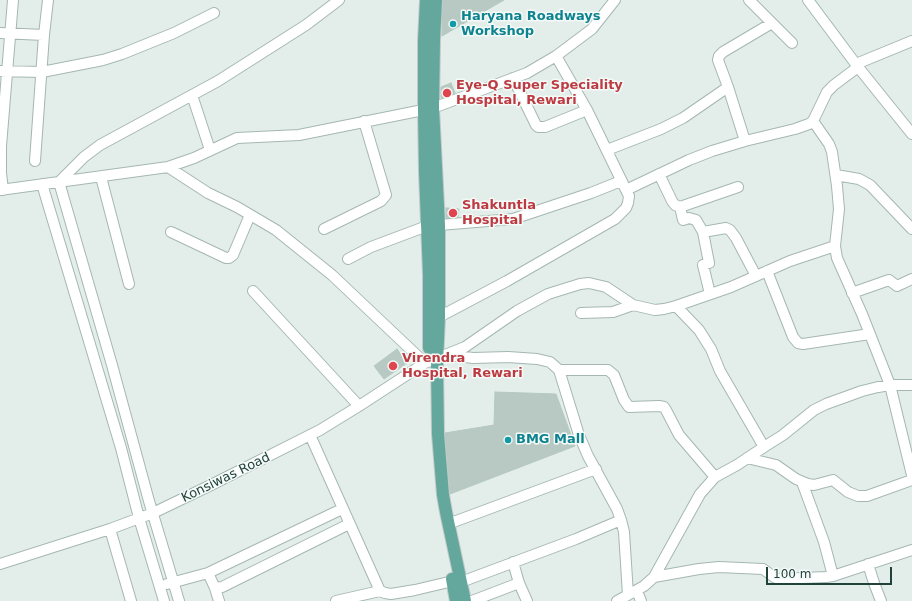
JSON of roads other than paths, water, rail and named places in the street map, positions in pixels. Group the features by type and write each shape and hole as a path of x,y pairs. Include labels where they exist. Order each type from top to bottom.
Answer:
{"main road":[{"path":"426,0 424,41 429,109"},
{"path":"436,0 425,172 433,225 439,317 435,359 433,475 437,509 457,581 465,601"},
{"path":"433,225 429,275 439,448 443,495 457,581 456,601"}],"street":[{"path":"13,0 11,34 4,72 1,190 168,167 189,160 237,138 287,136 429,109 527,73 556,56 592,29 615,0"},
{"path":"35,161 48,0"},
{"path":"59,182 84,157 100,145 218,82 306,25 339,0"},
{"path":"748,0 792,43"},
{"path":"810,1 857,66 912,134"},
{"path":"4,72 42,72 104,60 118,56 174,33 214,14"},
{"path":"746,141 718,62 718,56 772,23"},
{"path":"0,33 44,35"},
{"path":"348,259 370,247 433,225 513,219 591,193 624,185 658,174 712,151 796,129 813,121 827,92 857,66 912,41"},
{"path":"439,317 507,281 615,219 626,208 629,196 624,185 587,110 556,56"},
{"path":"513,78 538,127 545,127 587,110"},
{"path":"607,150 661,129 682,118 728,87"},
{"path":"192,95 210,150"},
{"path":"813,121 829,144 836,175 839,209 835,246 836,258 870,334 890,385 912,475"},
{"path":"324,229 381,202 386,195 364,122"},
{"path":"168,167 208,193 237,207 276,230 435,359 508,357 537,359 550,362 559,370 579,435 617,509 621,520 632,593 642,601"},
{"path":"658,174 672,201 675,205 680,207 738,187"},
{"path":"836,175 859,179 870,185 912,230"},
{"path":"101,177 129,284"},
{"path":"59,182 179,601"},
{"path":"42,184 121,448 139,518 164,601"},
{"path":"680,207 683,220 689,218 696,220 703,232 709,264 703,265 710,294"},
{"path":"170,232 226,258 229,258 233,255 250,215"},
{"path":"703,232 726,228 730,230 736,238 756,276"},
{"path":"581,313 613,312 633,305 655,310 676,306 731,287 803,256 835,246"},
{"path":"66,264 81,260"},
{"path":"767,271 793,337 798,343 803,344 870,334"},
{"path":"852,293 889,280 897,286 912,279"},
{"name":"Konsiwas Road","path":"0,563 110,529 153,513 236,473 310,435 435,359 473,342 517,311 536,299 548,294 589,283 600,285 611,290 633,305"},
{"path":"253,291 359,406"},
{"path":"676,306 699,330 711,349 720,371 764,447"},
{"path":"559,370 608,370 614,375 624,400 629,407 660,406 664,408 679,435 715,477"},
{"path":"617,601 632,593 654,577 700,494 715,477 764,447 818,408 862,391 890,385 912,385"},
{"path":"310,435 380,591"},
{"path":"747,458 776,465 802,482 812,485 833,480 854,494 863,496 912,480"},
{"path":"448,524 596,469"},
{"path":"802,482 824,542 833,576"},
{"path":"159,585 174,583 208,573 342,509"},
{"path":"336,601 380,591 391,594 457,581 576,539 621,520"},
{"path":"215,588 222,587 349,524"},
{"path":"110,529 131,601"},
{"path":"654,577 719,567 763,569 779,579 833,576 912,550"},
{"path":"513,562 519,583 527,601"},
{"path":"868,564 881,601"},
{"path":"208,573 219,601"},
{"path":"472,601 519,583"}],"place":[{"name":"Haryana Roadways Workshop","path":"453,24"},
{"name":"Eye-Q Super Speciality Hospital, Rewari","path":"447,93"},
{"name":"Shakuntla Hospital","path":"453,213"},
{"name":"Virendra Hospital, Rewari","path":"393,366"},
{"name":"BMG Mall","path":"508,440"}]}
